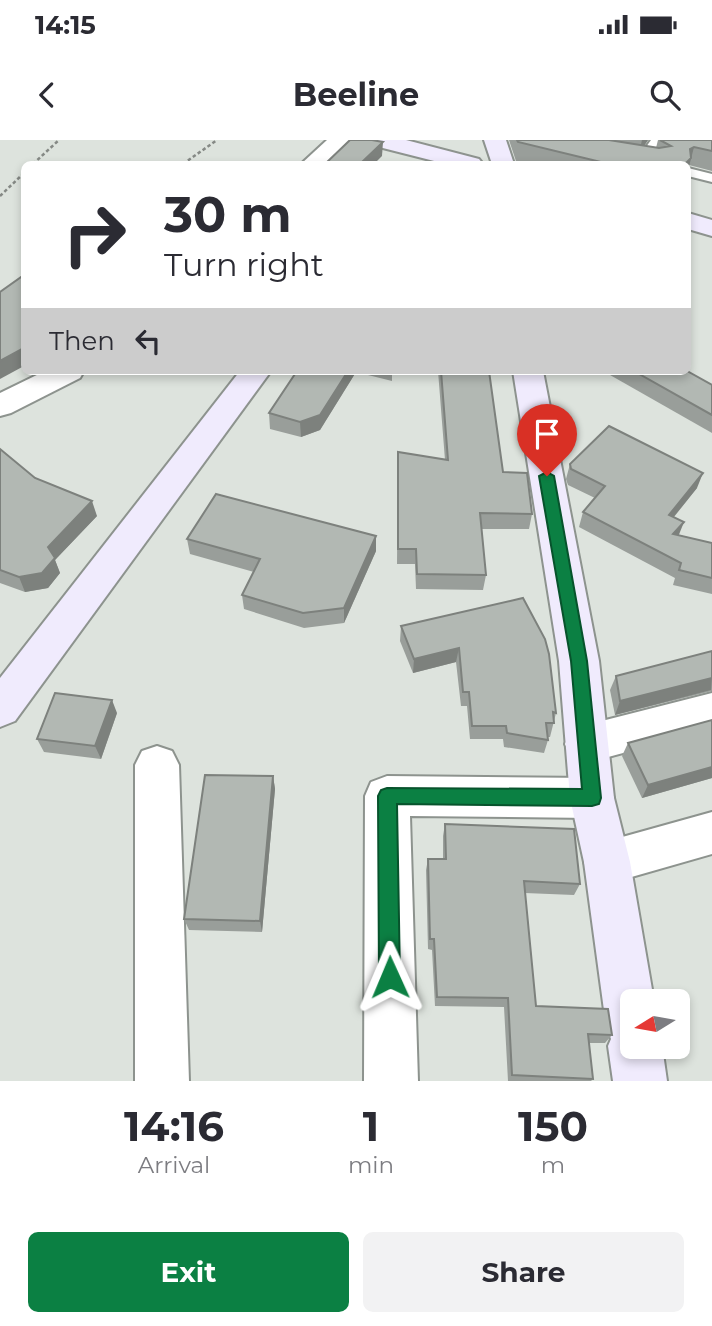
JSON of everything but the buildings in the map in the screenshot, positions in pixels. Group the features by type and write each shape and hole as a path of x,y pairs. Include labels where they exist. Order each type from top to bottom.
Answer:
{"street":[{"path":"316,161 341,140"},
{"path":"379,140 460,161"},
{"path":"495,140 502,161"},
{"path":"691,222 712,228"},
{"path":"0,406 61,375"},
{"path":"0,709 253,375"},
{"path":"529,375 579,661 592,798 607,862 626,989"},
{"path":"586,744 712,711"},
{"path":"157,765 162,1081"},
{"path":"391,1081 387,796 592,798"},
{"path":"607,862 712,832"},
{"path":"637,1059 640,1081"}],"lane":[{"path":"645,161 636,159 657,140"},
{"path":"691,173 712,178"}],"path":[{"path":"36,161 59,140"},
{"path":"187,161 217,140"},
{"path":"0,196 21,176"}],"route":[{"path":"390,977 387,796 592,798 579,661 547,476"}]}
